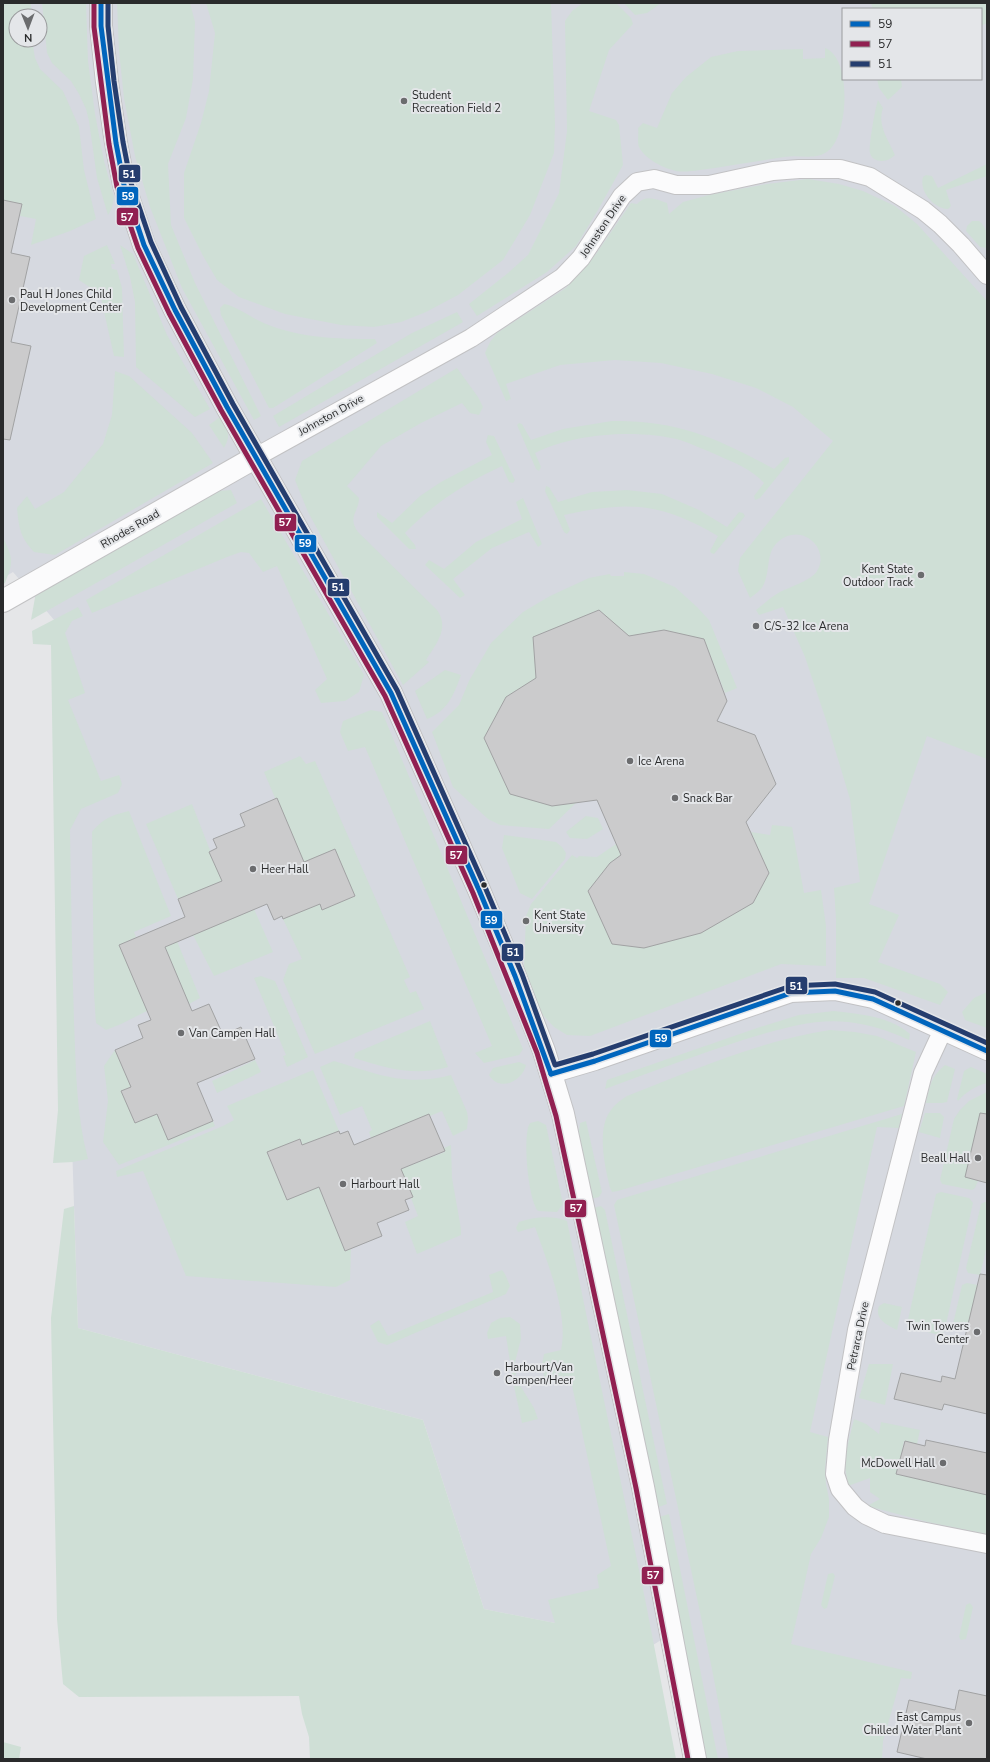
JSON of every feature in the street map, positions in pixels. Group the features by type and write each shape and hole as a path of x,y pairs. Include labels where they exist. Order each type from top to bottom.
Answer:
{"street":[{"path":"101,3 101,26 116,143 124,185 144,245 179,317 227,407 391,693 480,890 515,976 551,1074 563,1114 643,1487 695,1759"},
{"name":"Johnston Drive","path":"256,457 471,338 563,278 581,258 622,196 637,182 654,179 676,185 709,185 773,170 840,169 870,177 923,210 956,240 987,275"},
{"name":"Rhodes Road","path":"3,601 256,457"},
{"path":"551,1074 595,1061 791,994 835,991 873,999 942,1032 987,1051"},
{"name":"Petrarca Drive","path":"942,1032 923,1073 858,1330 838,1440 835,1474 840,1489 855,1507 866,1516 885,1524 987,1544"}],"shaded area":[{"name":"Kent State University","path":"3,3 987,3 987,1759 695,1759 671,1634 635,1656 555,1623 484,1609 423,1420 78,1328 55,621 13,572 3,578"},
{"path":"3,3 31,3 31,8 8,8 8,48 33,48 35,58 40,69 63,91 79,127 84,170 96,219 70,231 31,245 36,219 20,216 22,204 3,200"},
{"path":"42,3 86,3 88,61 95,114 104,161 114,197 112,208 108,215 97,178 86,109 71,81 52,63 47,53 48,8 42,8"},
{"path":"117,3 190,3 195,22 193,79 186,118 168,164 171,225 195,283 261,416 254,420 182,288 150,207 135,156 124,98 119,51"},
{"path":"206,3 551,3 555,124 554,153 530,215 503,260 458,295 426,312 401,322 374,327 341,325 285,314 239,297 217,280 184,218 184,173 201,123 209,91 215,33"},
{"path":"583,3 616,3 631,18 633,24 609,50 589,111 616,120 619,125 623,165 576,246 547,272 477,316 469,304 528,255 559,193 567,131 565,21 572,11"},
{"path":"624,3 661,3 647,13 635,15"},
{"path":"871,3 987,3 987,23 982,26 982,8 873,8"},
{"path":"825,48 834,55 840,66 842,80 844,81 844,98 840,130 835,143 823,154 813,157 790,156 715,168 676,171 660,165 650,159 639,147 638,128 643,123 657,128 672,93 686,77 711,57 738,51 803,49 803,59 825,58"},
{"path":"877,80 901,80 902,87 888,100 879,88"},
{"path":"878,100 883,108 881,120 882,126 895,155 884,161 874,159 870,153 871,135"},
{"path":"987,164 987,176 946,190 951,206 948,209 937,206 925,193 922,182 923,177 926,175 932,176 938,188"},
{"path":"808,179 839,184 863,191 895,206 917,224 987,301 987,759 927,736 869,904 899,915 878,962 940,984 948,992 940,1005 864,978 836,978 836,919 834,888 860,882 850,799 805,657 783,607 759,615 756,610 777,594 811,577 817,571 820,562 820,554 817,546 812,540 804,536 796,534 779,541 775,545 770,556 763,586 750,598 738,571 740,558 833,441 793,407 756,388 712,374 661,363 615,360 560,365 506,384 511,399 506,401 485,353 490,342 497,333 566,288 596,254 631,203 637,204 648,198 655,199 667,203 669,214 683,202 709,195 767,184"},
{"path":"972,221 979,221 984,227 987,248 980,247 966,231 967,226"},
{"path":"107,245 115,264 111,264 112,269 117,270 122,288 124,357 114,356 100,294 79,280 84,256"},
{"path":"120,245 133,254 167,335 210,409 195,417 136,367 135,302 130,277"},
{"path":"224,304 234,307 266,324 279,329 319,337 375,339 377,343 273,408 269,408 221,315 220,308"},
{"path":"457,312 463,322 279,427 273,416 412,333"},
{"path":"457,368 478,397 483,407 479,415 470,413 462,403 421,423 381,446 347,486 359,498 359,503 353,518 358,532 437,610 441,617 442,630 437,642 426,660 429,662 403,685 308,512 295,480 302,461"},
{"path":"115,371 129,376 192,433 213,463 55,555 34,552 26,542 21,532 17,508 27,496 35,509 64,492 103,444 112,415"},
{"path":"220,417 228,432 228,439 224,448 209,425"},
{"path":"612,421 657,424 696,433 734,448 774,469 785,458 789,457 789,462 760,498 755,500 754,496 764,483 753,473 736,463 694,445 680,440 663,437 626,434 587,437 568,441 535,453 541,467 539,471 536,469 517,425 519,423 522,424 531,440 563,429"},
{"path":"488,435 494,436 515,480 513,483 509,482 502,466 462,487 438,504 405,533 415,545 416,549 409,549 377,517 377,512 392,523 420,496 441,482 492,455 486,442"},
{"path":"546,486 549,487 558,502 592,492 627,490 662,494 699,510 727,527 739,512 743,513 745,516 714,554 710,551 718,536 679,516 644,508 607,508 587,510 564,515 570,530 567,534 564,532 545,491"},
{"path":"231,490 237,503 31,620 36,592 217,491"},
{"path":"523,498 542,544 538,547 529,532 492,548 453,579 465,595 460,598 425,565 429,560 444,569 476,542 522,519 516,502"},
{"path":"261,499 364,675 359,692 345,701 321,703 315,690 327,679 277,566 263,572 249,553 241,552 227,557 92,613 86,600"},
{"path":"3,537 9,550 11,565 8,576 3,584"},
{"path":"624,572 644,574 675,587 697,607 709,620 737,688 725,693 704,639 664,630 629,636 599,610 533,637 536,678 506,697 484,738 510,794 552,806 576,803 549,829 500,825 488,819 453,787 432,732 459,705 469,681 491,643 523,612 550,596 589,578 610,574 611,576 624,576"},
{"path":"78,607 83,616 72,621 65,633 85,693 68,700 101,781 119,775 122,784 118,793 81,809 70,830 76,1073 81,1125 88,1159 73,1162 53,1163 58,1110 51,645 33,644 32,631"},
{"path":"445,670 461,675 456,689 445,707 434,716 427,719 415,691"},
{"path":"371,710 382,712 523,1049 519,1055 484,1063 475,1053 492,1046 365,747 348,751 340,732 343,721"},
{"path":"300,756 306,764 315,761 410,977 404,980 410,993 416,991 424,1009 315,1054 283,980 289,964 302,959 283,919 316,895 322,910 355,896 335,849 303,863 264,772"},
{"path":"192,804 222,881 178,899 146,824"},
{"path":"129,811 171,916 134,932 136,937 120,945 147,1011 106,1030 96,1023 94,994 92,832 100,823 118,814"},
{"path":"586,816 598,818 603,829 587,839 570,838 566,832"},
{"path":"772,825 792,827 804,893 821,890 826,926 826,966 781,964 590,1036 567,1035 554,1027 541,1013 524,967 526,916 531,904 572,855 577,858 579,856 597,857 616,844 621,855 610,863 588,891 612,944 644,948 701,933 753,903 769,873 751,832 770,835"},
{"path":"504,835 556,842 566,853 565,859 532,899 520,893 502,848"},
{"path":"254,909 273,952 214,976 193,935"},
{"path":"173,931 200,998 189,1004 161,937"},
{"path":"261,976 275,981 308,1057 287,1067 283,1056 286,1055 254,978"},
{"path":"987,992 987,1028 965,1020 962,1012 974,998"},
{"path":"834,1011 874,1017 893,1023 910,1034 909,1040 879,1028 857,1023 835,1021 808,1023 743,1040 605,1089 607,1080 760,1027 799,1015"},
{"path":"430,1021 448,1067 424,1071 401,1070 354,1058 355,1053"},
{"path":"830,1030 877,1036 916,1052 904,1106 612,1192 604,1159 603,1137 606,1118 620,1101 627,1096 727,1057 778,1041"},
{"path":"115,1050 131,1087 121,1091 135,1123 157,1114 168,1140 213,1121 215,1126 119,1165 103,1142 108,1101 104,1066"},
{"path":"255,1060 261,1072 217,1093 212,1081"},
{"path":"334,1061 378,1074 405,1079 420,1080 451,1075 467,1112 467,1129 453,1136 442,1111 430,1116 429,1114 371,1138 369,1132 372,1130 362,1106 340,1115 320,1067"},
{"path":"519,1062 526,1065 524,1071 510,1083 498,1083 489,1075 493,1068"},
{"path":"945,1065 955,1069 947,1102 926,1103 934,1078"},
{"path":"971,1067 987,1074 987,1083 971,1090 958,1101 957,1099 964,1071"},
{"path":"313,1070 339,1131 317,1140 306,1152 300,1139 267,1153 287,1200 319,1187 345,1251 351,1249 350,1280 336,1287 186,1276 143,1171 117,1177 116,1171 223,1126 234,1120 227,1106"},
{"path":"987,1092 987,1139 965,1177 978,1181 975,1188 972,1190 942,1184 940,1180 954,1119 969,1101"},
{"path":"925,1113 940,1113 944,1117 940,1138 919,1132"},
{"path":"902,1114 899,1128 877,1127 810,1432 828,1437 825,1468 829,1499 829,1517 821,1538 811,1554 791,1644 912,1672 911,1679 901,1678 883,1741 882,1759 729,1759 712,1669 614,1205 617,1200"},
{"path":"538,1121 546,1125 563,1204 557,1212 538,1211 534,1205 531,1195 527,1167 526,1140 530,1123"},
{"path":"586,1121 602,1192 599,1197 591,1199 578,1137 580,1123"},
{"path":"451,1145 452,1178 461,1235 417,1254 405,1222 418,1216 411,1198 413,1197 404,1177 399,1170 445,1152 444,1148"},
{"path":"941,1192 969,1198 973,1203 945,1329 943,1333 939,1335 908,1327 907,1324 936,1194"},
{"path":"987,1202 987,1246 980,1275 968,1273 966,1268 981,1204"},
{"path":"74,1206 78,1328 423,1420 484,1609 555,1623 548,1600 599,1588 597,1575 611,1566 571,1381 554,1381 544,1377 542,1365 544,1354 561,1350 563,1336 556,1288 535,1227 518,1232 516,1228 519,1222 537,1218 549,1217 567,1221 646,1604 676,1759 310,1759 309,1737 302,1714 299,1696 79,1697 63,1684 57,1619 51,1318 64,1209"},
{"path":"601,1206 605,1210 667,1504 656,1508 593,1208"},
{"path":"502,1270 510,1286 506,1294 387,1345 378,1342 370,1326 379,1320 388,1336 493,1292 489,1275"},
{"path":"967,1283 978,1285 967,1329 956,1327 953,1324 962,1285"},
{"path":"884,1303 902,1307 897,1330 882,1321 878,1315 879,1306"},
{"path":"510,1317 520,1324 521,1339 515,1362 516,1375 512,1375 506,1336 488,1339 487,1333 491,1323 500,1318"},
{"path":"869,1364 893,1364 885,1405 859,1398"},
{"path":"513,1382 518,1382 534,1408 538,1419 522,1423"},
{"path":"854,1419 866,1424 879,1434 881,1422 920,1430 917,1444 904,1441 897,1474 987,1495 987,1534 928,1522 867,1506 880,1499 870,1492 870,1478 848,1486 844,1460"},
{"path":"669,1514 718,1759 706,1759 659,1517"},
{"path":"833,1573 835,1576 827,1608 824,1609 821,1605 828,1574"},
{"path":"970,1603 973,1607 966,1639 961,1640 959,1637 966,1605"},
{"path":"3,1742 21,1747 19,1759 3,1759"}],"building":[{"name":"Paul H Jones Child Development Center","path":"3,200 22,204 11,253 30,257 11,342 31,346 10,440 3,439"},
{"name":"Ice Arena","path":"599,610 629,636 664,630 704,639 727,701 717,721 755,735 776,784 746,822 769,873 753,903 701,933 644,948 612,944 588,891 610,863 621,855 597,800 552,806 510,794 484,738 506,697 536,678 533,637"},
{"path":"277,798 304,862 335,849 355,896 322,910 320,904 283,919 282,916 274,920 267,904 165,947 192,1011 209,1004 223,1035 241,1027 255,1059 197,1083 213,1121 168,1140 157,1114 135,1123 121,1091 131,1087 115,1050 143,1038 138,1025 151,1020 119,945 185,917 178,899 222,881 209,852 217,848 213,839 245,826 240,814"},
{"name":"Beall Hall","path":"980,1113 987,1114 987,1183 965,1177"},
{"name":"Harbourt Hall","path":"429,1114 445,1151 401,1169 413,1197 405,1200 409,1210 377,1223 382,1236 345,1251 319,1187 287,1200 267,1152 300,1139 302,1145 339,1131 340,1134 348,1131 354,1145"},
{"name":"Twin Towers Center","path":"980,1274 987,1275 987,1414 944,1404 942,1410 894,1399 901,1373 941,1382 942,1376 955,1379"},
{"name":"McDowell Hall","path":"926,1440 987,1453 987,1495 896,1474 905,1441 925,1446"},
{"path":"959,1690 987,1696 987,1759 927,1759 897,1752 909,1700 955,1710"}],"transit line":[{"name":"57","path":"94,3 94,27 109,144 117,187 138,248 169,313 221,410 385,696 473,893 537,1053 556,1116 636,1488 688,1759"},
{"name":"59","path":"101,3 101,26 116,143 124,185 144,245 175,310 227,407 391,693 479,890 515,976 551,1074"},
{"name":"51","path":"108,3 108,26 123,142 131,183 151,242 181,307 233,404 397,690 522,974 555,1065 593,1054 791,986 835,984 875,992 987,1043"},
{"name":"59","path":"551,1074 595,1061 791,993 835,991 873,999 987,1051"}],"place":[{"name":"Student Recreation Field 2","path":"404,101"},
{"name":"Paul H Jones Child Development Center","path":"12,300"},
{"name":"Kent State Outdoor Track","path":"921,575"},
{"name":"C/S-32 Ice Arena","path":"756,626"},
{"name":"Ice Arena","path":"630,761"},
{"name":"Snack Bar","path":"675,798"},
{"name":"Heer Hall","path":"253,869"},
{"name":"Kent State University","path":"526,921"},
{"name":"Van Campen Hall","path":"181,1033"},
{"name":"Beall Hall","path":"978,1158"},
{"name":"Harbourt Hall","path":"343,1184"},
{"name":"Twin Towers Center","path":"977,1332"},
{"name":"Harbourt/Van Campen/Heer","path":"497,1373"},
{"name":"McDowell Hall","path":"943,1463"},
{"name":"East Campus Chilled Water Plant","path":"969,1723"}]}
